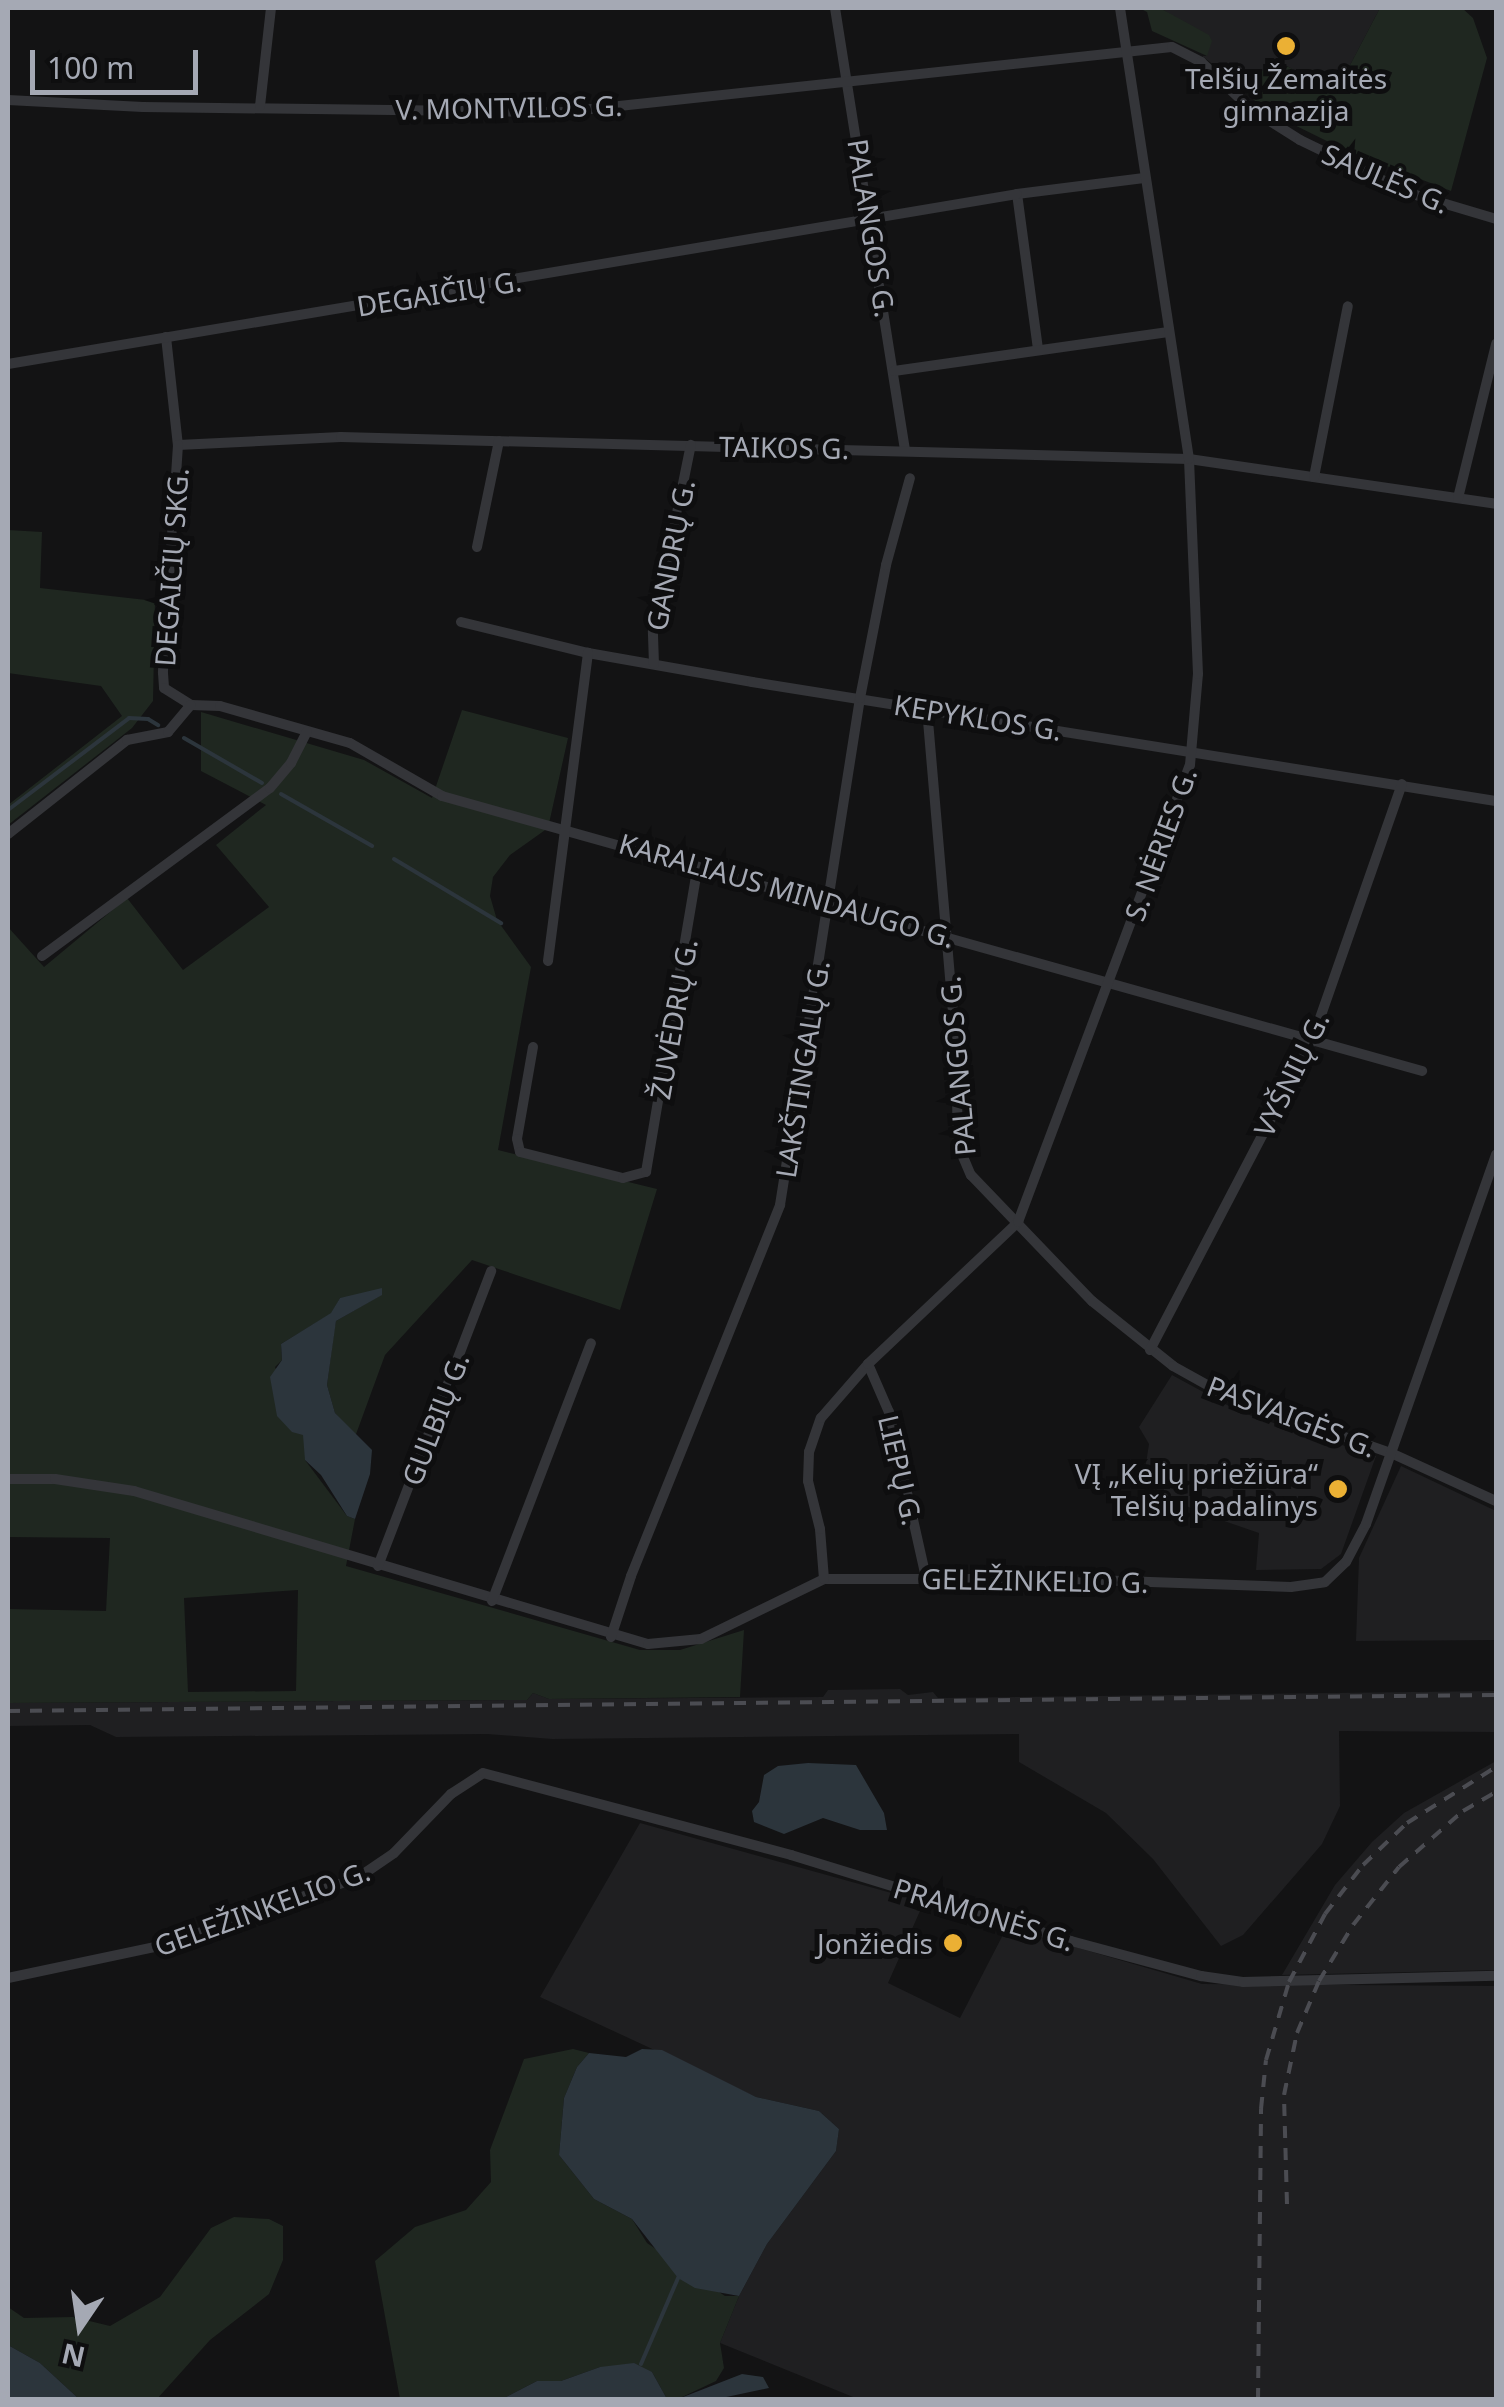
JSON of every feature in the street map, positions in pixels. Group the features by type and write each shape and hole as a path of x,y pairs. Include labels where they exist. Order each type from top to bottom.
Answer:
{"street":[{"path":"260,106 271,8"},
{"name":"PALANGOS G.","path":"835,8 905,449"},
{"name":"S. NĖRIES G.","path":"824,1578 820,1528 808,1481 810,1452 821,1418 868,1364 1018,1222 1185,783 1192,752 1198,674 1189,459 1120,8"},
{"name":"SAULĖS G.","path":"1127,48 1172,47 1187,52 1251,109 1300,140 1408,194 1496,219"},
{"name":"V. MONTVILOS G.","path":"8,100 563,112 1127,48"},
{"name":"DEGAIČIŲ G.","path":"8,364 514,282 870,217 1144,178"},
{"path":"1017,194 1038,349"},
{"path":"1314,478 1348,306"},
{"path":"894,371 1168,332"},
{"path":"166,336 178,445"},
{"path":"1458,498 1496,344"},
{"name":"TAIKOS G.","path":"178,445 340,437 1189,459 1496,504"},
{"path":"476,547 500,441"},
{"name":"DEGAIČIŲ SKG.","path":"164,688 178,445"},
{"name":"GANDRŲ G.","path":"654,664 653,631 691,445"},
{"name":"LAKŠTINGALŲ G.","path":"612,1637 631,1576 780,1205 860,698 886,565 910,478"},
{"name":"KEPYKLOS G.","path":"461,622 654,664 1496,801"},
{"path":"548,960 588,652"},
{"name":"KARALIAUS MINDAUGO G.","path":"164,688 190,705 220,706 350,743 442,796 1110,980 1422,1071"},
{"name":"DEGAIČIŲ SKG.","path":"8,834 127,740 168,732 190,705"},
{"name":"PALANGOS G.","path":"927,709 960,1154 970,1176 1018,1222"},
{"path":"42,956 270,788 291,763 307,732"},
{"name":"VYŠNIŲ G.","path":"1150,1350 1312,1038 1402,784"},
{"name":"ŽUVĖDRŲ G.","path":"533,1046 517,1139 520,1152 623,1178 646,1172 698,866"},
{"name":"GELEŽINKELIO G.","path":"8,1478 56,1479 134,1491 612,1637 648,1644 701,1639 824,1578 1291,1587 1325,1582 1337,1574 1353,1550 1496,1154"},
{"name":"PASVAIGĖS G.","path":"1018,1222 1092,1302 1150,1350 1227,1396 1391,1453 1496,1500"},
{"name":"GULBIŲ G.","path":"378,1566 491,1271"},
{"path":"492,1601 591,1343"},
{"name":"LIEPŲ G.","path":"868,1364 889,1412 926,1578"},
{"name":"GELEŽINKELIO G.","path":"8,1978 164,1946 359,1876 381,1864 451,1794 483,1773"},
{"name":"PRAMONĖS G.","path":"483,1773 792,1855 1071,1942 1202,1976 1290,1982 1496,1976"}],"shaded area":[{"path":"1139,8 1160,8 1209,35 1212,41 1207,56 1152,31 1147,12"},
{"name":"Telšių Žemaitės gimnazija","path":"1160,8 1380,8 1348,69 1330,75 1324,86 1281,63 1256,84 1231,69 1228,76 1202,56 1207,56 1178,19"},
{"path":"1380,8 1462,8 1473,18 1487,58 1451,191 1343,149 1266,111 1228,76 1231,68 1256,83 1262,71 1281,63 1324,86 1330,75 1348,69"},
{"path":"8,530 42,532 40,588 155,601 153,701 132,728 8,825 8,805 122,716 101,686 8,673"},
{"path":"462,710 568,738 548,828 510,855 493,877 490,896 497,920 531,967 498,1150 657,1189 620,1310 472,1260 385,1355 355,1437 335,1413 327,1385 336,1321 381,1295 340,1298 332,1313 281,1344 282,1360 275,1367 307,1441 305,1460 347,1516 355,1519 346,1566 640,1650 680,1650 744,1630 740,1697 549,1699 533,1693 527,1700 8,1703 8,1609 106,1611 110,1538 8,1537 8,927 44,967 127,898 183,970 269,907 216,845 266,805 201,771 201,712 364,760 432,798","holes":["298,1590 296,1691 188,1692 184,1598"]},
{"path":"382,1288 382,1295 336,1321 327,1385 335,1413 372,1450 370,1474 355,1519 347,1516 321,1475 305,1460 303,1435 292,1432 277,1416 270,1377 282,1360 281,1344 331,1313 340,1298"},
{"path":"1172,1375 1240,1412 1376,1456 1341,1554 1321,1569 1256,1570 1259,1533 1198,1512 1157,1490 1145,1470 1149,1444 1139,1427"},
{"path":"1401,1466 1496,1511 1496,1640 1356,1641 1359,1558"},
{"path":"900,1689 908,1695 933,1692 938,1698 1496,1691 1496,1732 1339,1731 1340,1806 1322,1844 1243,1935 1221,1946 1153,1859 1106,1813 1019,1762 1019,1734 552,1739 487,1734 116,1737 90,1725 8,1726 8,1703 527,1700 533,1693 549,1699 823,1697 828,1690"},
{"path":"1496,1761 1496,1970 1282,1975 1335,1885 1372,1842 1404,1813"},
{"path":"856,1765 884,1813 887,1830 860,1830 823,1818 784,1834 754,1822 752,1811 759,1802 764,1775 778,1766"},
{"path":"640,1823 924,1902 888,1983 960,2018 1007,1927 1202,1984 1496,1986 1496,2399 858,2399 720,2343 767,2244 836,2151 839,2129 819,2111 756,2097 540,1997"},
{"path":"573,2049 589,2053 577,2067 564,2098 559,2155 594,2199 632,2219 647,2243 725,2296 739,2296 720,2343 724,2368 716,2381 678,2399 667,2399 652,2372 600,2367 561,2381 537,2381 502,2399 400,2399 375,2261 415,2227 466,2210 491,2182 490,2150 524,2059"},
{"path":"642,2049 662,2050 756,2097 819,2111 839,2129 836,2151 767,2244 739,2296 695,2288 678,2278 632,2219 594,2199 559,2155 564,2098 577,2067 589,2053 626,2057"},
{"path":"234,2217 269,2219 283,2226 283,2260 269,2294 210,2340 157,2399 79,2399 40,2363 8,2345 8,2307 24,2318 73,2317 110,2326 160,2297 211,2228"},
{"path":"8,2345 40,2363 79,2399 8,2399"},
{"path":"634,2363 652,2372 667,2399 502,2399 537,2381 561,2381 600,2367"},
{"path":"742,2374 763,2377 769,2388 717,2399 678,2399"}],"waterway":[{"path":"8,810 129,718 148,719 158,725"},
{"path":"184,738 262,783"},
{"path":"281,794 372,846"},
{"path":"394,859 501,923"},
{"path":"641,2364 678,2278"}],"railway":[{"path":"8,1711 1496,1695"},
{"path":"1258,2400 1261,2109 1266,2060 1289,1982 1325,1914 1363,1865 1407,1823 1496,1767"},
{"path":"1287,2204 1284,2095 1297,2033 1319,1981 1353,1925 1399,1867 1463,1811 1496,1792"}],"place":[{"name":"Telšių Žemaitės gimnazija","path":"1286,46"},
{"name":"VĮ „Kelių priežiūra“ Telšių padalinys","path":"1338,1489"},
{"name":"Jonžiedis","path":"953,1943"}]}
